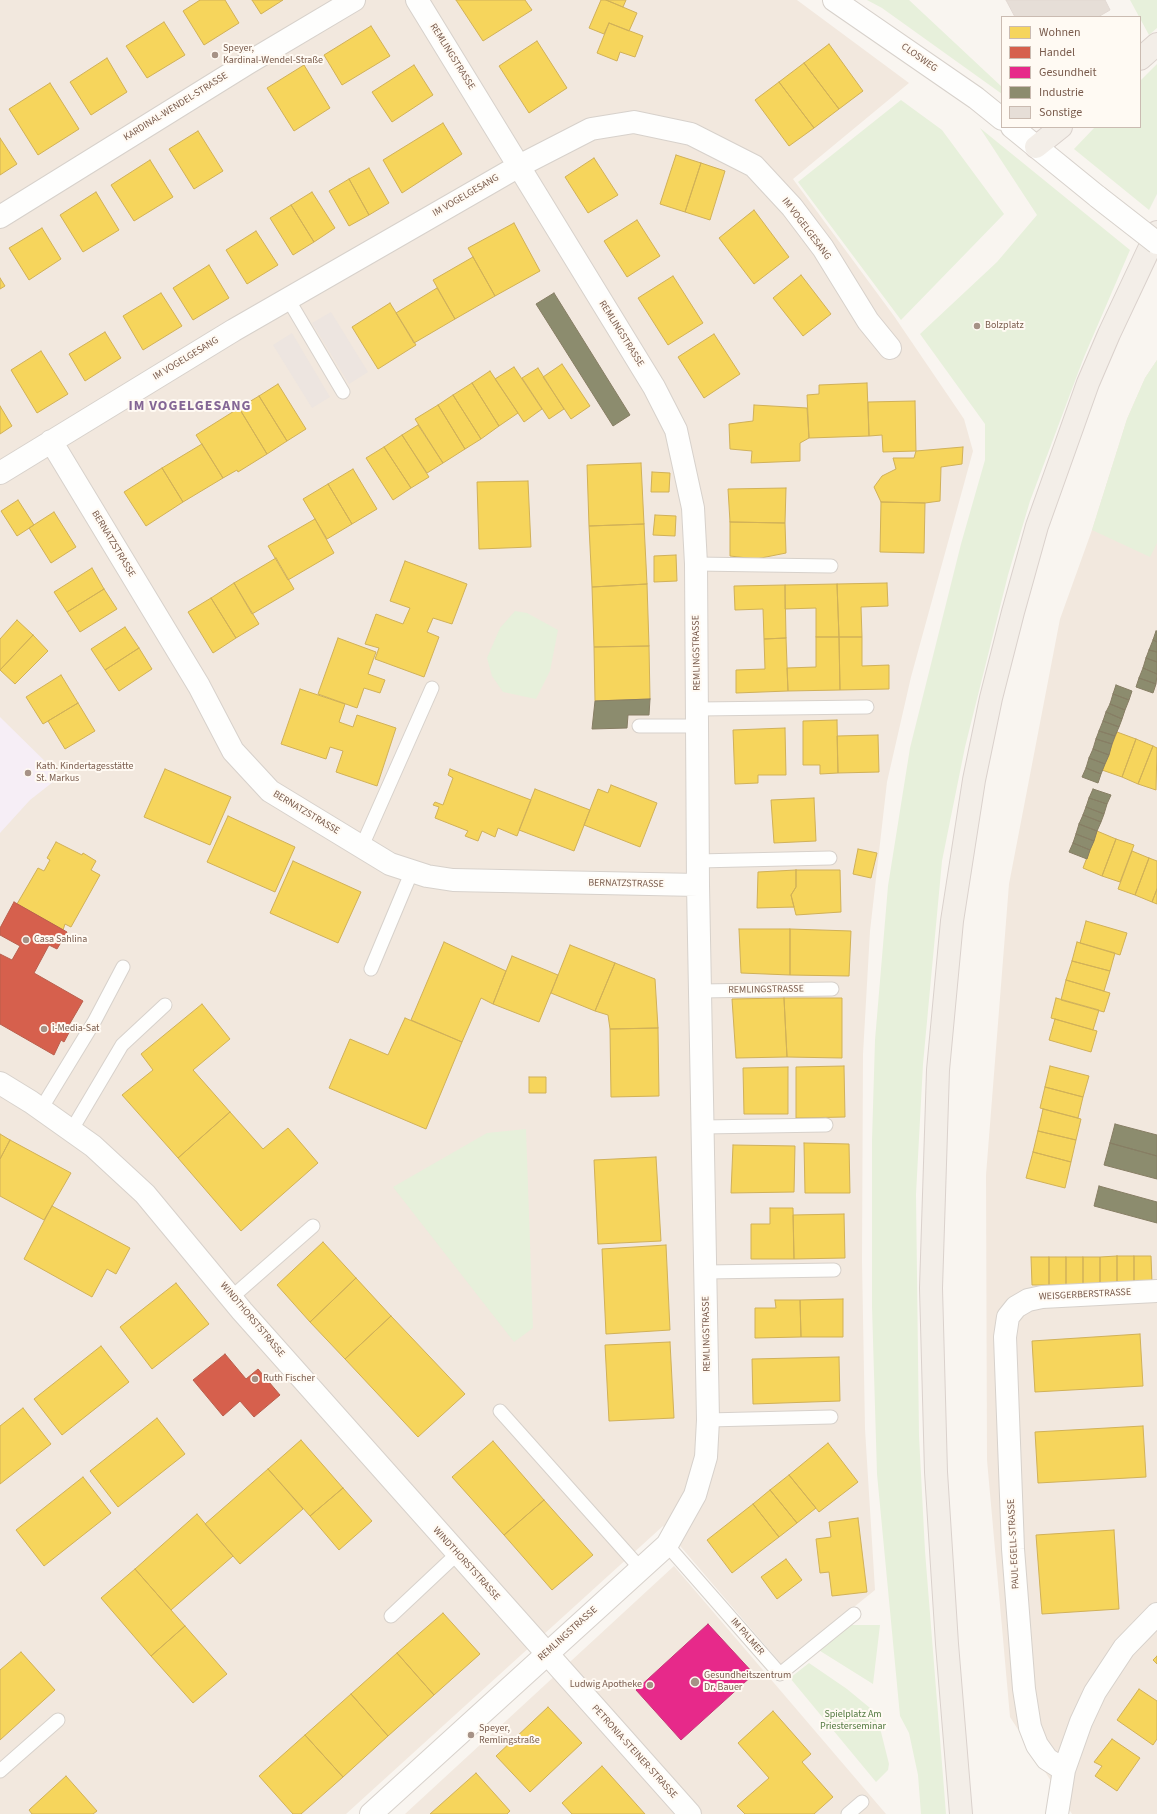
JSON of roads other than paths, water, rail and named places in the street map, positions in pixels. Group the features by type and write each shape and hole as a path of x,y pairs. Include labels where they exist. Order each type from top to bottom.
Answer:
{"main road":[{"path":"1141,58 1157,44"},
{"path":"1036,147 1061,128"},
{"path":"961,1814 949,1667 936,1472 931,1288 938,1070 952,921 974,780 991,698 1037,526 1088,383 1109,334 1157,232"}],"street":[{"name":"KARDINAL-WENDEL-STRASSE","path":"0,217 248,63 354,0"},
{"name":"REMLINGSTRASSE","path":"371,1814 667,1545 694,1494 706,1457 708,1420 698,885 698,717 694,508 676,430 654,387 417,0"},
{"name":"CLOSWEG","path":"834,0 970,94 1001,118"},
{"name":"IM VOGELGESANG","path":"0,473 288,299 519,166 591,129 634,122 691,134 754,166 792,207 823,248 868,322 890,348"},
{"path":"1013,128 1157,243"},
{"name":"BERNATZSTRASSE","path":"51,441 199,686 233,751 270,791 390,864 412,871 453,880 698,885"},
{"name":"WINDTHORSTSTRASSE","path":"0,1083 41,1109 93,1146 145,1194 248,1317 546,1654"},
{"name":"WEISGERBERSTRASSE","path":"1016,1307 1028,1300 1042,1297 1157,1291"},
{"name":"PAUL-EGELL-STRASSE","path":"1016,1307 1008,1318 1005,1338 1013,1549 1024,1689 1030,1727 1037,1745 1047,1758 1064,1770"},
{"path":"1057,1814 1064,1770 1081,1722 1095,1692 1124,1648 1157,1614"},
{"name":"PETRONIA-STEINER-STRASSE","path":"546,1654 690,1814"}],"lane":[{"path":"288,299 343,392"},
{"path":"696,564 831,566"},
{"path":"362,846 432,688"},
{"path":"639,726 698,717 867,706"},
{"path":"698,861 830,858"},
{"path":"371,970 412,871"},
{"path":"41,1109 94,1022 123,967"},
{"name":"REMLINGSTRASSE","path":"700,991 832,989"},
{"path":"71,1131 122,1045 165,1006"},
{"path":"703,1127 826,1125"},
{"path":"232,1297 313,1226"},
{"path":"706,1272 834,1270"},
{"path":"500,1411 641,1569"},
{"path":"708,1420 831,1417"},
{"name":"IM PALMER","path":"667,1545 780,1674 854,1614"},
{"path":"391,1616 458,1554"},
{"path":"0,1771 58,1720"},
{"path":"848,1814 862,1802"}],"place":[{"name":"Speyer, Kardinal-Wendel-Straße","path":"215,55"},
{"name":"Bolzplatz","path":"977,326"},
{"name":"Kath. Kindertagesstätte St. Markus","path":"28,773"},
{"name":"Casa Sahlina","path":"26,940"},
{"name":"i-Media-Sat","path":"44,1029"},
{"name":"Ruth Fischer","path":"255,1379"},
{"name":"Gesundheitszentrum Dr. Bauer","path":"695,1682"},
{"name":"Ludwig Apotheke","path":"650,1685"},
{"name":"Speyer, Remlingstraße","path":"471,1735"}],"district":[{"name":"IM VOGELGESANG","path":"190,407"}],"park label":[{"name":"Spielplatz Am Priesterseminar","path":"853,1720"}]}
